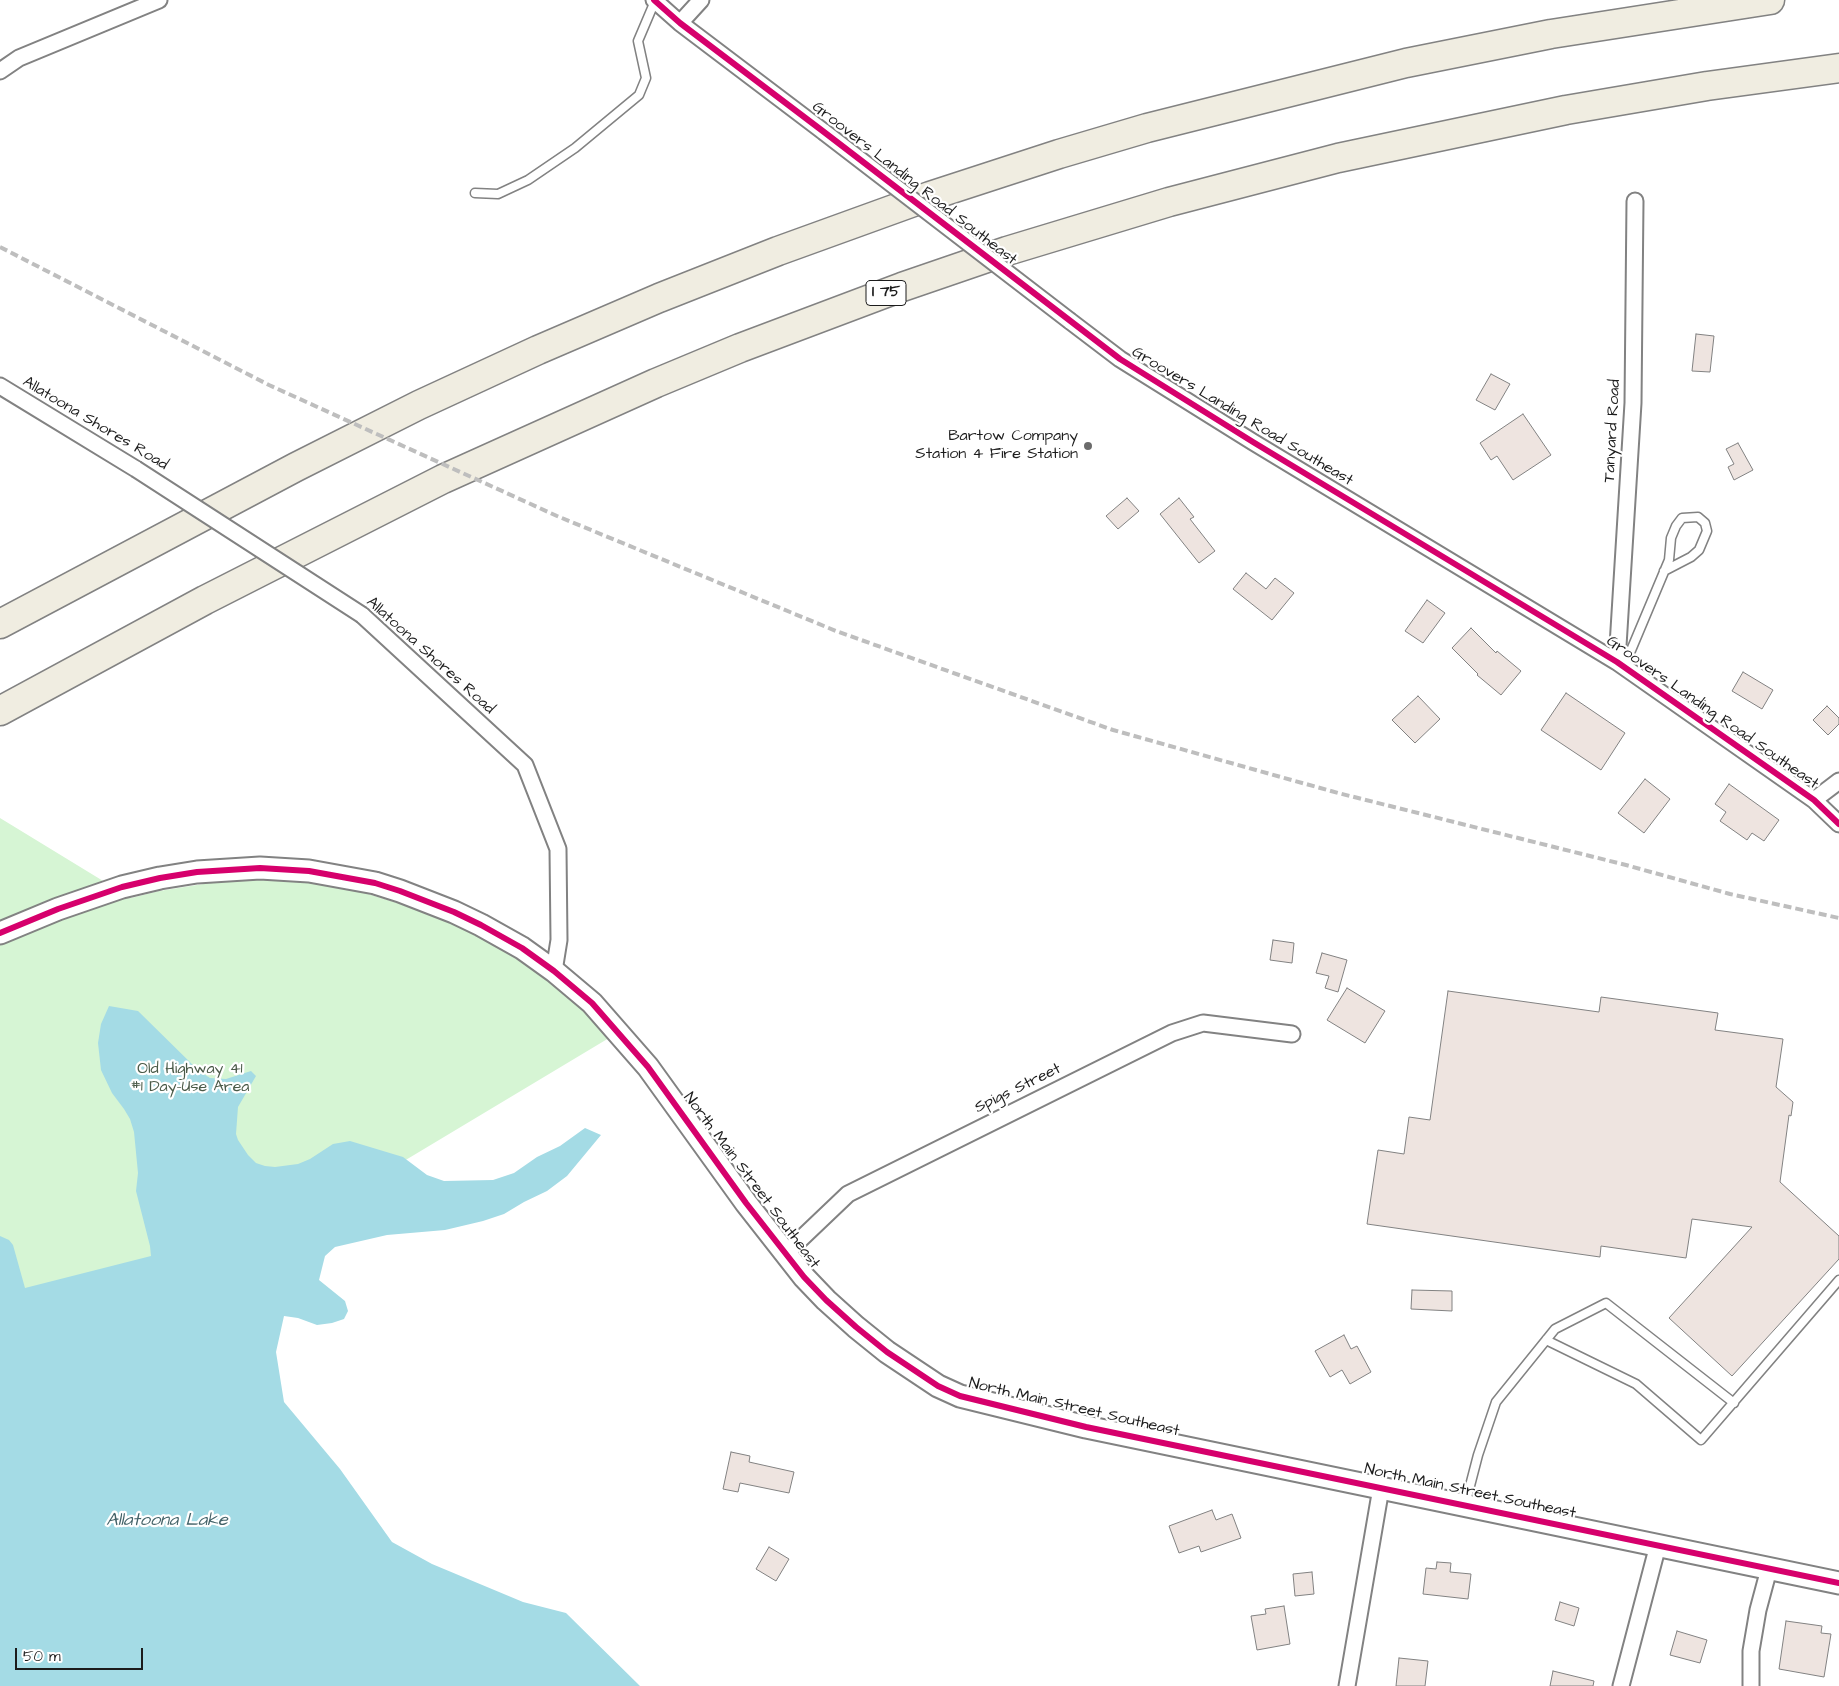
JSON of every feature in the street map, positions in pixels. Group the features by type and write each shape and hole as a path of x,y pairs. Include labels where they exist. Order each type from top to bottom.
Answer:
{"highway":[{"path":"0,624 296,467 538,350 659,298 769,254 930,196 1059,154 1147,128 1406,63 1551,34 1770,0"},
{"name":"I 75","path":"0,712 205,600 443,479 656,382 902,287 1007,251 1169,202 1338,158 1566,110 1707,86 1839,68"}],"street":[{"path":"0,71 19,58 159,0"},
{"name":"Groovers Landing Road Southeast","path":"655,0 680,23 1120,359 1620,665 1814,800 1839,824"},
{"path":"680,23 701,0"},
{"name":"Tanyard Road","path":"1620,665 1633,402 1635,201"},
{"name":"Allatoona Shores Road","path":"0,386 136,469 362,615 525,765 558,849 559,940 554,971"},
{"path":"1814,800 1839,781"},
{"name":"North Main Street Southeast","path":"0,933 122,886 160,878 228,869 284,868 342,876 375,883 426,901 481,925 522,948 554,971 592,1003 648,1067 785,1254 826,1300 888,1352 930,1381 960,1396 1086,1427 1839,1583"},
{"name":"Spigs Street","path":"785,1254 848,1194 1172,1033 1204,1023 1292,1034"},
{"path":"1347,1686 1381,1488"},
{"path":"1621,1686 1658,1545"},
{"path":"1751,1686 1751,1651 1768,1569"}],"lane":[{"path":"475,193 498,194 528,180 575,148 639,95 646,78 638,41 655,0"},
{"path":"1620,665 1669,560 1671,538 1676,526 1682,518 1698,517 1705,523 1707,531 1699,550 1691,557 1664,571"},
{"path":"1546,1340 1636,1384 1702,1440 1839,1280"},
{"path":"1465,1505 1478,1455 1496,1402 1555,1329 1606,1303 1734,1403"}],"green space":[{"name":"Old Highway 41 #1 Day-Use Area","path":"0,818 131,898 159,891 235,879 298,880 355,890 417,909 473,933 528,965 573,1001 609,1038 334,1203 0,1375"}],"water":[{"name":"Allatoona Lake","path":"109,1006 138,1011 199,1071 210,1078 226,1079 251,1071 256,1076 238,1107 236,1134 248,1155 256,1163 265,1166 275,1167 298,1164 310,1159 333,1144 350,1141 403,1157 427,1175 444,1181 493,1180 514,1173 537,1157 560,1146 585,1128 601,1135 567,1176 547,1191 504,1214 445,1230 387,1235 335,1247 325,1256 319,1280 345,1301 348,1311 344,1319 317,1325 298,1318 284,1316 276,1352 284,1402 340,1469 392,1542 432,1564 523,1602 566,1613 640,1686 0,1686 0,1236 9,1240 13,1245 25,1288 151,1256 136,1191 138,1173 134,1132 130,1119 112,1093 101,1070 98,1043 101,1024"}],"building":[{"path":"1696,334 1714,336 1710,372 1692,371"},
{"path":"1491,374 1510,384 1495,410 1476,400"},
{"path":"1523,414 1551,455 1513,480 1497,456 1491,460 1480,443"},
{"path":"1738,443 1753,470 1734,480 1728,467 1734,464 1726,449"},
{"path":"1127,498 1139,511 1118,529 1106,516"},
{"path":"1179,498 1194,517 1190,519 1215,551 1199,563 1160,514"},
{"path":"1246,573 1266,589 1275,578 1294,593 1272,620 1233,589"},
{"path":"1427,600 1445,613 1423,643 1405,631"},
{"path":"1471,628 1496,653 1497,651 1521,671 1501,695 1477,675 1452,648"},
{"path":"1743,672 1773,690 1762,709 1732,691"},
{"path":"1566,693 1625,733 1601,770 1541,730"},
{"path":"1418,696 1440,719 1415,743 1392,720"},
{"path":"1827,706 1839,718 1839,724 1828,735 1813,720"},
{"path":"1645,779 1670,799 1644,833 1618,813"},
{"path":"1729,784 1779,820 1764,841 1752,833 1747,840 1720,821 1726,812 1715,804"},
{"path":"1273,940 1294,943 1292,963 1270,960"},
{"path":"1322,953 1347,960 1338,992 1325,988 1329,976 1316,973"},
{"path":"1347,988 1385,1011 1365,1043 1327,1020"},
{"path":"1448,991 1599,1012 1601,997 1718,1013 1715,1030 1783,1039 1776,1087 1793,1102 1791,1116 1789,1115 1780,1182 1839,1236 1839,1259 1732,1376 1669,1318 1752,1227 1692,1219 1686,1258 1601,1246 1600,1257 1367,1224 1378,1150 1404,1154 1409,1117 1430,1120"},
{"path":"1412,1290 1452,1291 1452,1311 1411,1309"},
{"path":"1344,1335 1351,1349 1357,1346 1371,1372 1350,1384 1342,1370 1330,1377 1315,1351"},
{"path":"731,1452 750,1456 749,1462 794,1472 789,1493 740,1483 738,1492 723,1489"},
{"path":"1212,1510 1216,1520 1232,1514 1241,1538 1201,1552 1199,1546 1179,1553 1169,1526"},
{"path":"769,1547 789,1559 776,1581 756,1569"},
{"path":"1437,1562 1451,1563 1450,1572 1471,1574 1468,1599 1423,1594 1426,1568 1436,1569"},
{"path":"1312,1572 1314,1594 1295,1596 1293,1574"},
{"path":"1560,1602 1579,1608 1574,1626 1555,1620"},
{"path":"1284,1606 1290,1644 1257,1650 1251,1616 1266,1614 1265,1609"},
{"path":"1786,1621 1822,1626 1821,1633 1831,1634 1824,1677 1779,1669"},
{"path":"1677,1631 1707,1640 1700,1663 1670,1655"},
{"path":"1399,1658 1428,1661 1425,1686 1396,1686"},
{"path":"1553,1671 1594,1681 1593,1686 1550,1686"}],"railway":[{"path":"0,247 269,385 557,516 836,631 1113,730 1338,793 1626,865 1730,894 1839,918"}],"cycle path":[{"path":"654,0 680,23 1120,359 1253,442 1617,662 1814,800 1839,824"},
{"path":"0,933 58,909 122,887 197,872 260,868 309,871 375,883 400,891 454,912 522,948 554,971 592,1003 648,1067 746,1203 804,1277 856,1327 887,1352 938,1386 960,1396 1086,1427 1839,1583"}],"place":[{"name":"Bartow Company Station 4 Fire Station","path":"1088,446"}]}
